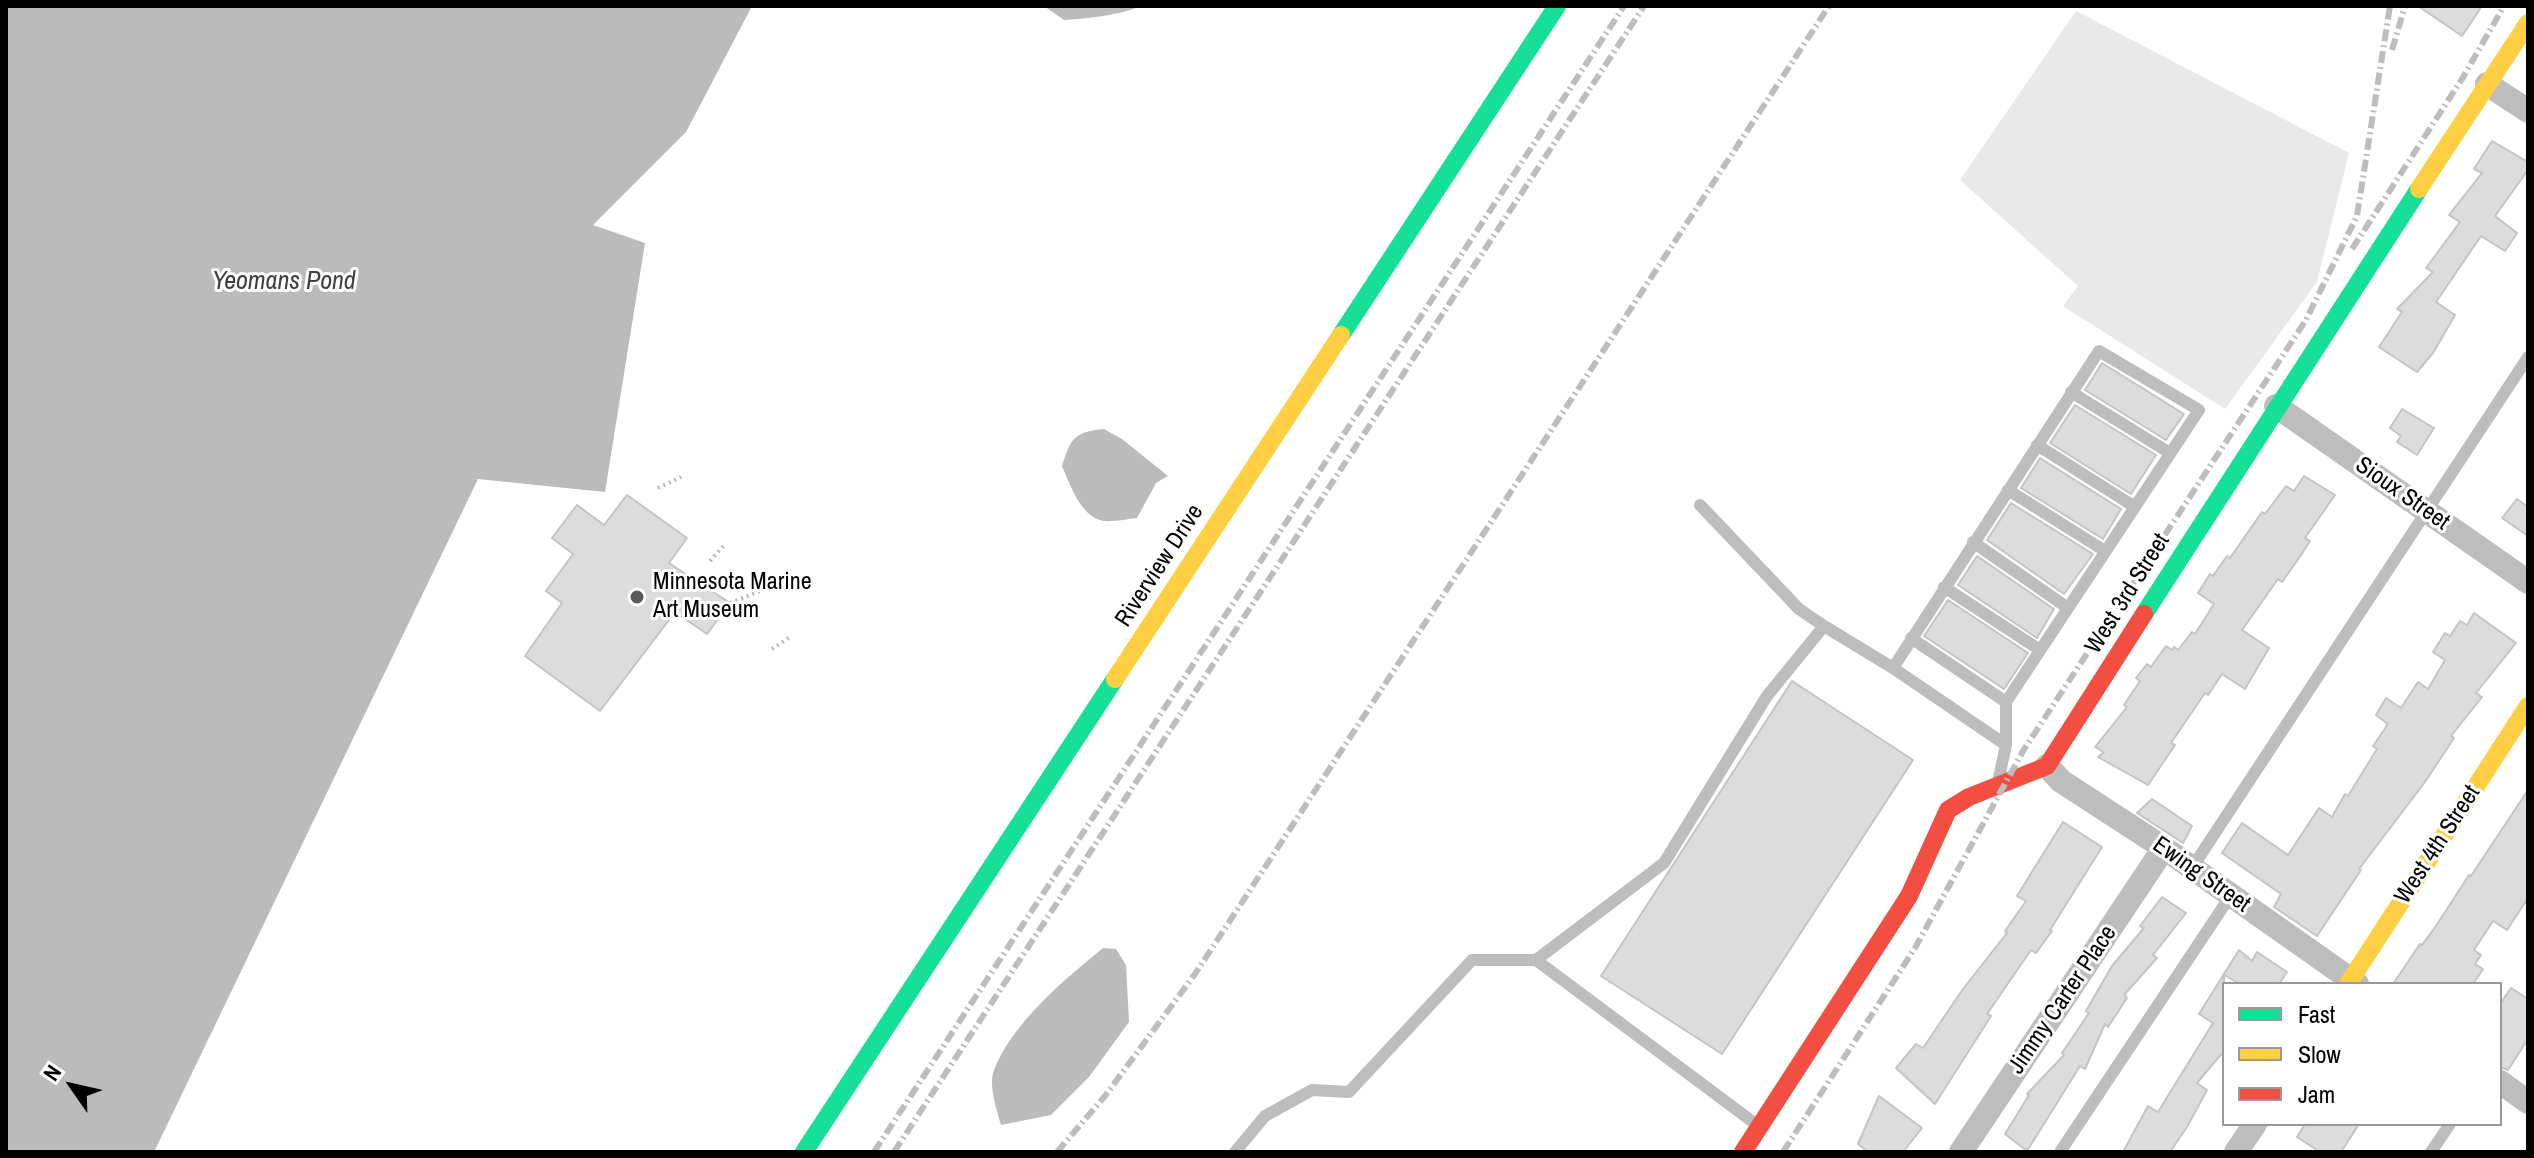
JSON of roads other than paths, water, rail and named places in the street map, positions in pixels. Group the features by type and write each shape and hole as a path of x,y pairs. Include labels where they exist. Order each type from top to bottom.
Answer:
{"street":[{"name":"Riverview Drive","path":"804,1152 1557,6"},
{"name":"West 3rd Street","path":"2047,766 2276,406 2528,23"},
{"path":"2487,84 2528,111"},
{"name":"Sioux Street","path":"2276,406 2528,582"},
{"name":"West 4th Street","path":"2353,982 2528,706"},
{"path":"1743,1152 1909,896 1948,810 1969,797 2047,766"},
{"name":"Ewing Street","path":"2047,766 2061,781 2164,848 2351,982"},
{"name":"Jimmy Carter Place","path":"1961,1152 2164,848"},
{"path":"2502,1083 2528,1102"},
{"path":"2236,1152 2254,1126"}],"lane":[{"path":"1893,668 2099,351 2199,410 2006,702 2006,745 1998,785"},
{"path":"2192,868 2528,357"},
{"path":"2071,392 2170,453"},
{"path":"2037,445 2135,507"},
{"path":"2008,490 2105,551"},
{"path":"1700,505 1799,609 2006,745"},
{"path":"1973,542 2068,608"},
{"path":"1944,587 2040,650"},
{"path":"1536,960 1664,863 1767,696 1824,626"},
{"path":"1911,638 2006,702"},
{"path":"2060,1152 2231,895"},
{"path":"1235,1152 1265,1116 1312,1090 1349,1092 1472,960 1536,960 1760,1127"},
{"path":"2431,1152 2449,1126"}],"water":[{"name":"Yeomans Pond","path":"6,6 752,6 686,132 593,225 645,243 605,492 478,479 154,1152 6,1152"},
{"path":"1044,6 1141,6 1113,14 1064,20"},
{"path":"1104,429 1122,439 1168,476 1156,483 1137,518 1116,521 1096,519 1077,499 1062,466 1075,438 1086,432"},
{"path":"1103,948 1116,949 1126,965 1129,1022 1089,1077 1051,1115 1001,1125 992,1076 1003,1052 1041,1003"}],"railway":[{"path":"874,1152 1624,6"},
{"path":"894,1152 1644,6"},
{"path":"1057,1152 1105,1096 1195,974 1829,6"},
{"path":"1783,1152 1915,948 2023,751 2306,320 2357,216 2390,6"},
{"path":"2392,50 2405,6"},
{"path":"2352,249 2462,79 2504,6"}],"place":[{"name":"Minnesota Marine Art Museum","path":"637,597"}]}
